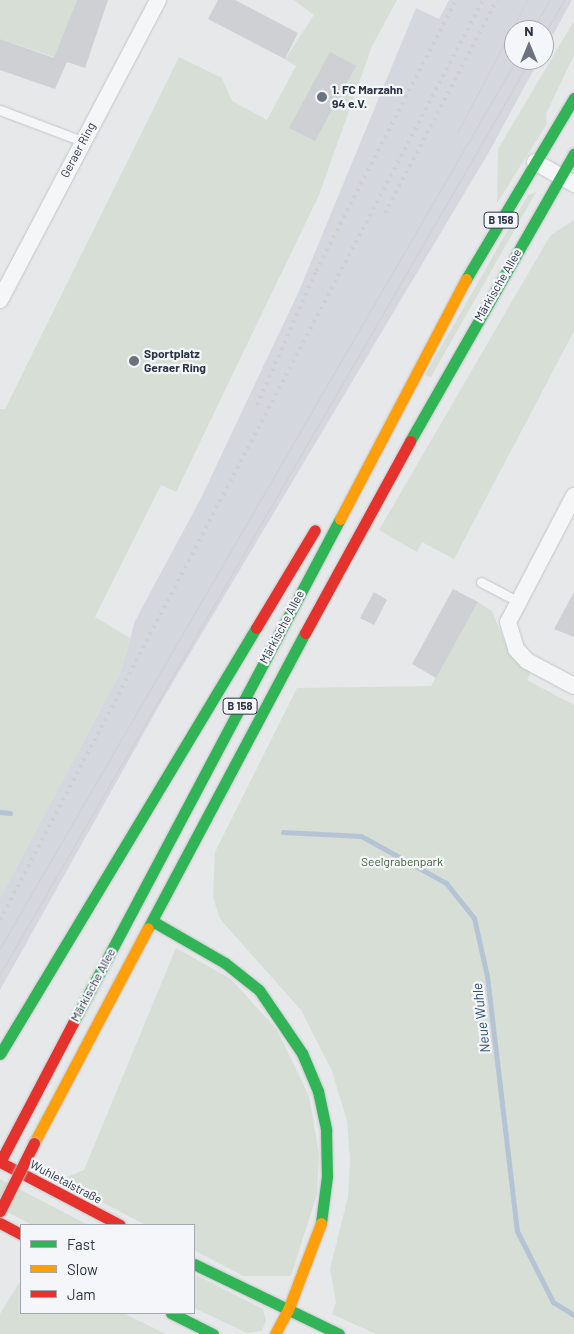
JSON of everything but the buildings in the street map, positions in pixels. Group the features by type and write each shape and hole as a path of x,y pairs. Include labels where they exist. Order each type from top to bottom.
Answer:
{"main road":[{"name":"Märkische Allee","path":"0,1162 467,278 574,98"},
{"name":"Märkische Allee","path":"0,1211 34,1143 154,922 362,524 567,180 574,154"},
{"path":"345,480 467,278"},
{"path":"0,1054 320,522"},
{"path":"154,922 225,963 259,990 298,1044 318,1091 327,1167 322,1220 288,1310 275,1334"},
{"name":"Wuhletalstraße","path":"0,1162 118,1224"},
{"path":"0,1223 20,1233"},
{"path":"195,1264 339,1334"},
{"path":"172,1314 213,1334"}],"street":[{"name":"Geraer Ring","path":"0,300 82,141 158,0"},
{"path":"535,162 567,180"},
{"path":"574,496 516,601 508,622 510,637 527,661 574,686"}],"lane":[{"path":"0,110 82,141"},
{"path":"481,582 516,601"}],"shaded area":[{"path":"449,0 572,0 554,33 554,20 504,20 504,70 534,70 489,152 164,697 0,990 0,898 121,671 135,621 201,498 299,291 416,8 439,19"}],"green space":[{"path":"0,0 77,0 57,58 0,39"},
{"name":"Sportplatz Geraer Ring","path":"294,0 397,0 372,46 319,195 176,492 161,485 95,617 130,638 121,671 0,898 0,409 5,409 179,57 222,78 232,101 267,120 296,66 285,59 314,15"},
{"path":"574,21 574,55 546,114 547,124 497,203 498,149 545,70 554,70 554,55"},
{"path":"536,192 431,377 425,375 528,195"},
{"path":"574,220 574,331 454,559 422,542 417,552 379,530 550,236"},
{"name":"Seelgrabenpark","path":"478,602 492,611 509,652 531,672 527,680 574,705 574,1334 376,1334 332,1314 336,1302 330,1269 348,1197 350,1159 347,1121 332,1071 301,1010 220,919 213,897 215,852 297,688 431,686"},
{"path":"176,948 231,979 277,1030 309,1096 319,1154 317,1194 291,1276 243,1276 195,1251 195,1224 144,1224 59,1180 84,1170"},
{"path":"0,1179 86,1224 30,1224 0,1208"},
{"path":"195,1275 263,1309 266,1320 262,1331 247,1333 195,1308"},
{"path":"20,1282 20,1314 125,1314 166,1334 0,1334 0,1314"}],"waterway":[{"name":"Neue Wuhle","path":"0,812 10,813"},
{"name":"Neue Wuhle","path":"283,832 361,836 446,883 474,918 487,976 517,1231 553,1302 574,1315"}],"tram line":[{"path":"457,133 527,0"},
{"path":"538,20 549,0"},
{"path":"553,20 564,0"},
{"path":"0,948 510,70"},
{"path":"0,974 524,70"}],"railway":[{"path":"257,405 316,271 456,0"},
{"path":"0,920 483,0"},
{"path":"385,213 497,0"}],"traffic: fast":[{"path":"466,279 574,98"},
{"path":"410,441 574,154"},
{"path":"73,1023 340,519"},
{"path":"0,1054 256,628"},
{"path":"148,928 305,633"},
{"path":"154,922 225,963 259,990 302,1053 318,1091 326,1130 327,1176 321,1223"},
{"path":"195,1264 339,1334"},
{"path":"173,1314 213,1334"}],"traffic: slow":[{"path":"340,519 466,279"},
{"path":"34,1143 148,928"},
{"path":"288,1310 321,1223"},
{"path":"275,1334 288,1310"}],"traffic: jam":[{"path":"305,633 410,441"},
{"path":"256,628 315,530"},
{"path":"0,1162 73,1023"},
{"path":"0,1211 34,1143"},
{"path":"2,1163 118,1224"},
{"path":"0,1223 20,1233"}],"place":[{"name":"1. FC Marzahn 94 e.V.","path":"322,97"},
{"name":"Sportplatz Geraer Ring","path":"134,361"}]}
